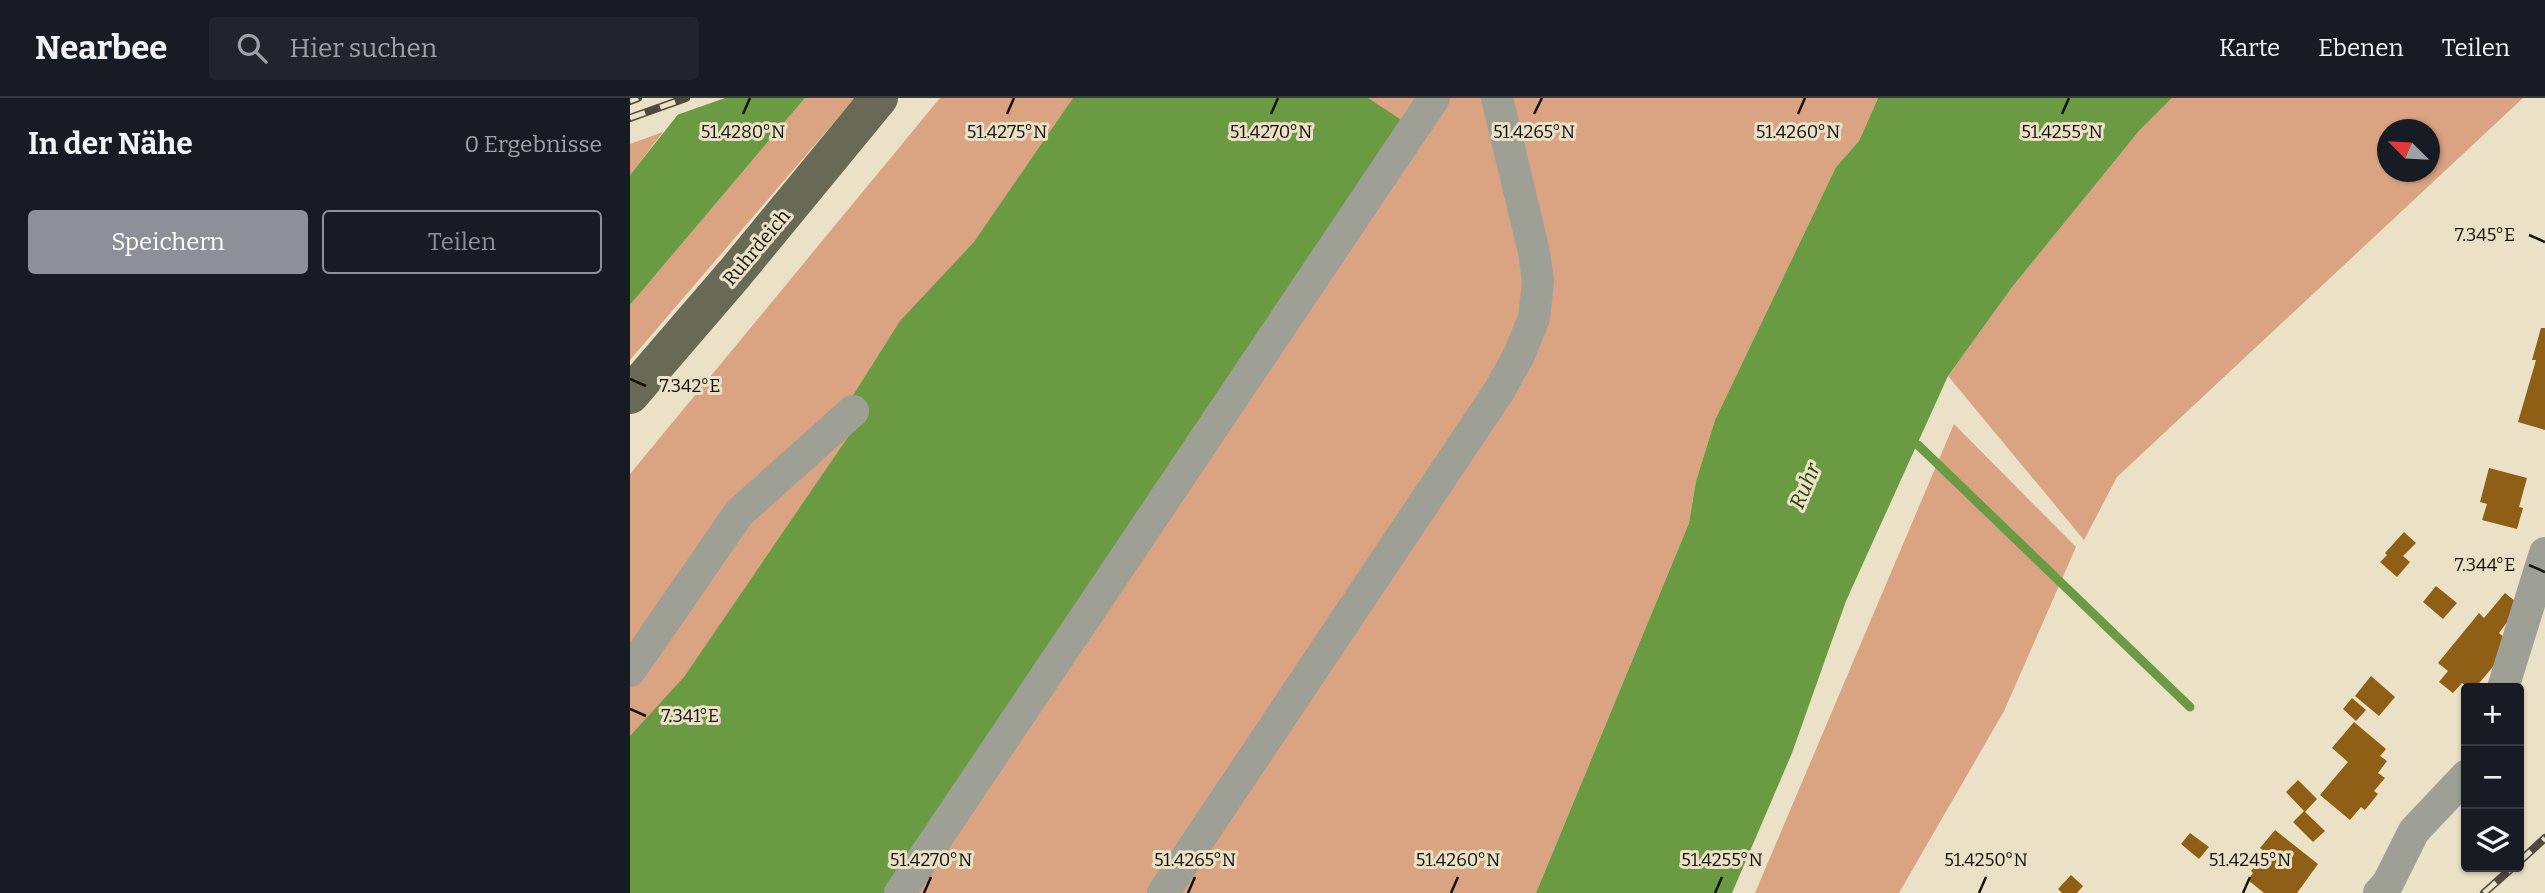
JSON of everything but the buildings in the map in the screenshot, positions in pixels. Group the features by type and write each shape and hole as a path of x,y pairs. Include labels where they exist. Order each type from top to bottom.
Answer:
{"main road":[{"name":"Ruhrdeich","path":"630,395 879,98"}],"street":[{"path":"900,893 1434,98"},
{"path":"1163,893 1499,391 1519,355 1534,318 1538,282 1534,252 1497,98"},
{"path":"630,671 739,513 853,411"},
{"path":"2505,683 2545,553"},
{"path":"2389,890 2414,831 2461,781"}],"shaded area":[{"path":"805,98 855,98 630,360 630,305"},
{"path":"940,98 1878,98 1859,141 1836,167 1715,420 1696,481 1689,523 1536,893 630,893 630,474"},
{"path":"2172,98 2523,98 2440,175 2440,119 2377,119 2377,182 2433,182 2117,477 2084,540 1948,376 2013,286 2139,131"},
{"path":"663,132 630,175 630,144"},
{"path":"1954,424 2076,547 2004,711 1899,893 1755,893"}],"water":[{"path":"691,98 805,98 630,305 630,175"},
{"path":"1073,98 1368,98 1409,125 893,893 630,893 630,736 684,677 861,418 847,405 900,321 974,242"},
{"name":"Ruhr","path":"1878,98 2172,98 2139,131 2013,286 1948,376 1846,601 1792,753 1732,893 1536,893 1689,523 1696,481 1715,420 1836,167 1859,141"}],"pier":[{"path":"686,98 725,98 671,117"}],"waterway":[{"path":"1907,440 1918,445 2190,707"}],"railway":[{"path":"630,101 638,98"},
{"path":"630,118 686,98"},
{"path":"2524,857 2545,838"},
{"path":"2484,893 2507,872"}]}
